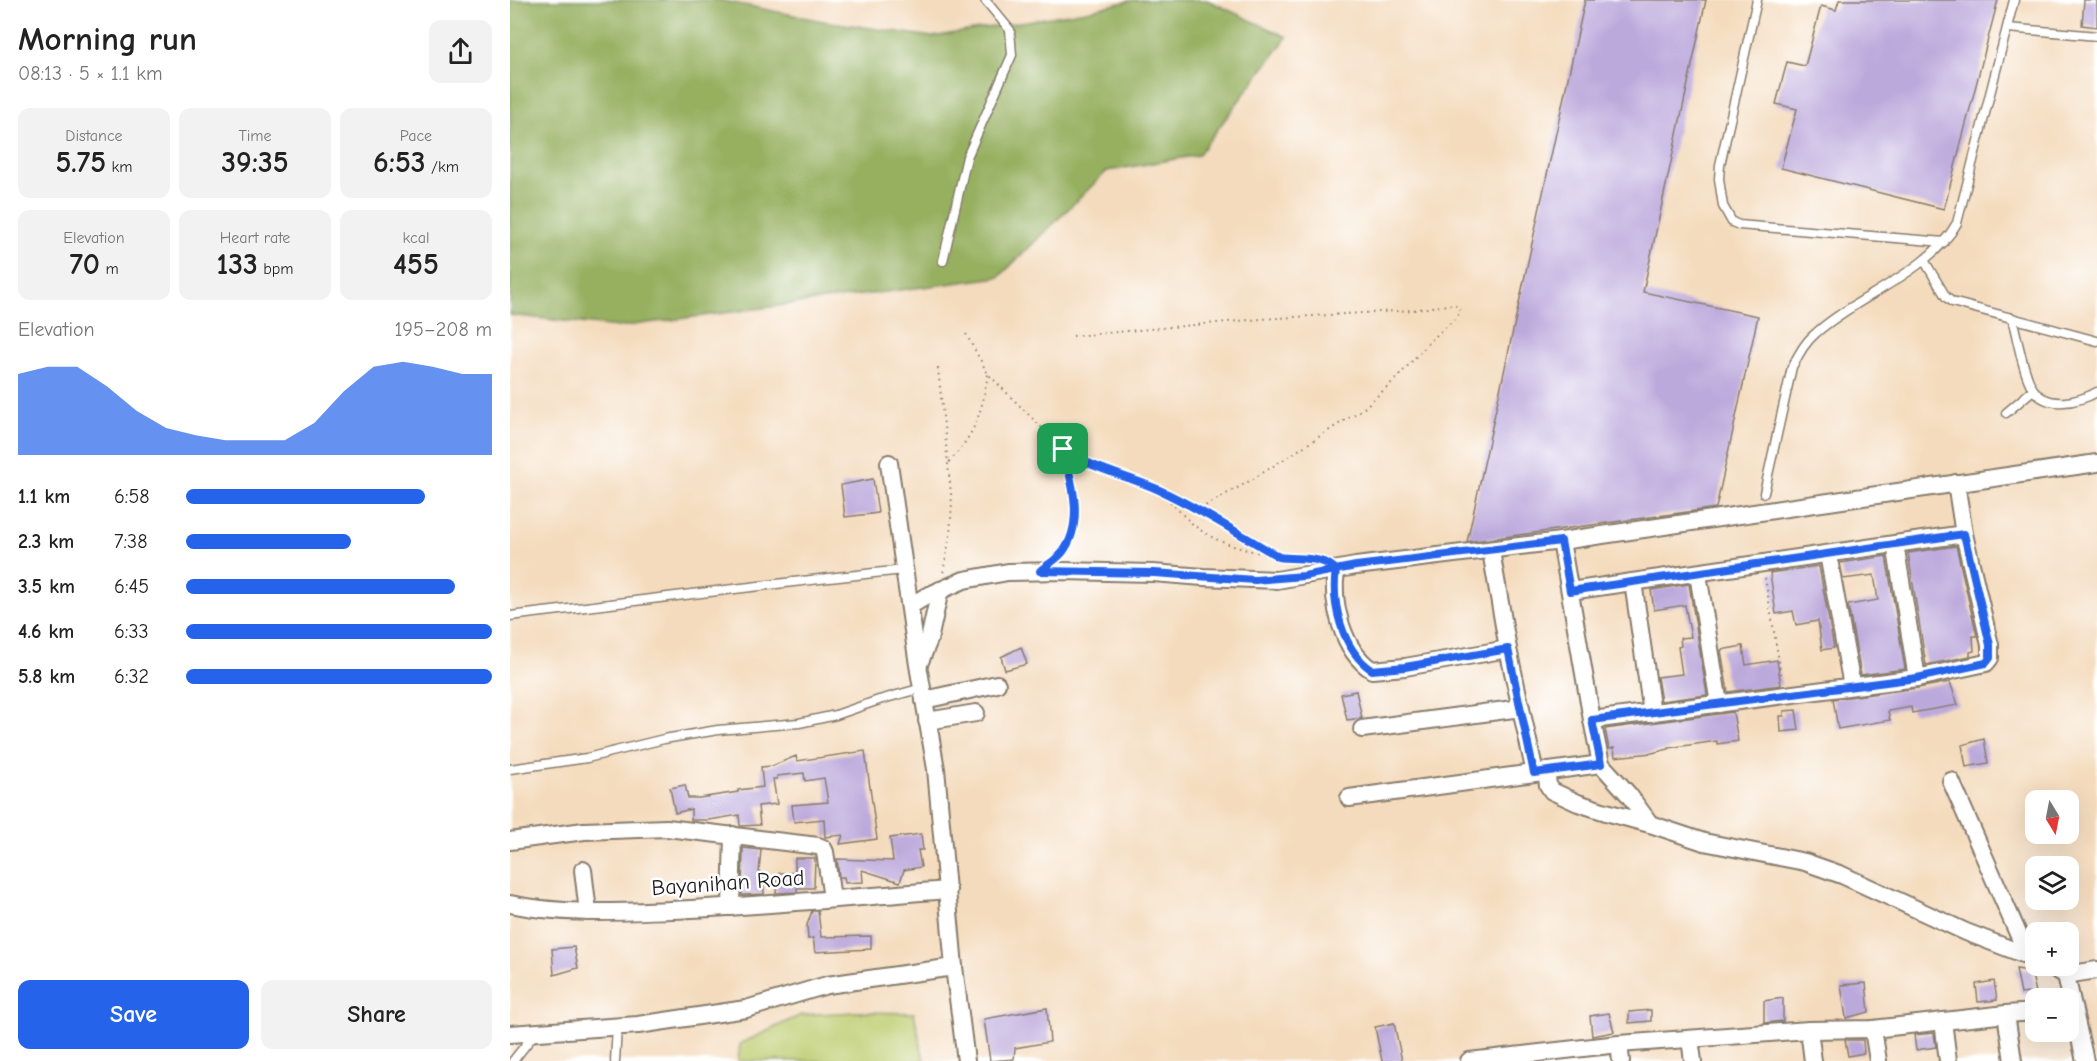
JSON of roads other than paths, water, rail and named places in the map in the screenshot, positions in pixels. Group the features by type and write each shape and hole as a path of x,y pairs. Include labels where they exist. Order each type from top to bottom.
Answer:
{"street":[{"path":"889,463 918,665 936,769 954,967 966,1061"},
{"path":"909,606 964,580 986,575 1040,571 1154,573 1255,580 1304,576 2097,463"},
{"path":"1592,720 1917,678 1986,663 1990,658 1990,645 1964,534 1956,483"},
{"path":"1570,591 1964,534"},
{"path":"1561,541 1601,764 1629,795 1650,824"},
{"path":"1895,544 1917,678"},
{"path":"1491,551 1521,708 1540,772 1556,794 1704,842 1805,862 1842,875 1966,932 2025,954"},
{"path":"1828,554 1852,686"},
{"path":"1336,570 1334,588 1342,626 1351,647 1372,670 1405,667 1508,649"},
{"path":"1698,574 1719,704"},
{"path":"1633,582 1652,713"},
{"path":"918,665 928,640 940,590"},
{"path":"923,694 997,684"},
{"path":"1362,729 1521,708"},
{"path":"927,721 976,713"},
{"path":"1349,798 1601,764"},
{"path":"1951,781 2025,943"},
{"path":"510,841 608,829 666,828 823,848 832,898"},
{"path":"731,907 733,835"},
{"path":"583,870 588,912"},
{"name":"Bayanihan Road","path":"510,904 588,912 731,907 948,890"},
{"path":"510,1034 617,1027 746,1009 827,985 954,967"},
{"path":"2079,973 2097,970"},
{"path":"1470,1061 1561,1056 1619,1044 1809,1030 1873,1029 2025,1013"},
{"path":"2006,1014 2013,1061"},
{"path":"1943,1022 1948,1061"},
{"path":"1873,1029 1878,1061"},
{"path":"1809,1030 1813,1061"},
{"path":"1690,1039 1693,1061"},
{"path":"2079,1039 2085,1061"},
{"path":"1619,1044 1621,1061"}],"lane":[{"path":"943,261 967,157 1012,55 1010,30 985,0"},
{"path":"1757,0 1720,165 1720,194 1726,215 1732,222 1739,225 1944,242"},
{"path":"1764,493 1792,367 1801,350 1814,334 1829,322 1924,260 1952,232 1961,213 2014,0"},
{"path":"2008,28 2097,36"},
{"path":"1924,260 1946,297 1952,302 2097,340"},
{"path":"2012,318 2028,379 2033,390 2041,397 2068,402 2097,392"},
{"path":"2006,413 2033,390"},
{"path":"510,616 705,594 810,579 904,570"},
{"path":"510,768 587,758 664,739 718,730 808,721 923,694"},
{"path":"615,1061 617,1027"},
{"path":"513,1061 535,1032"}]}
